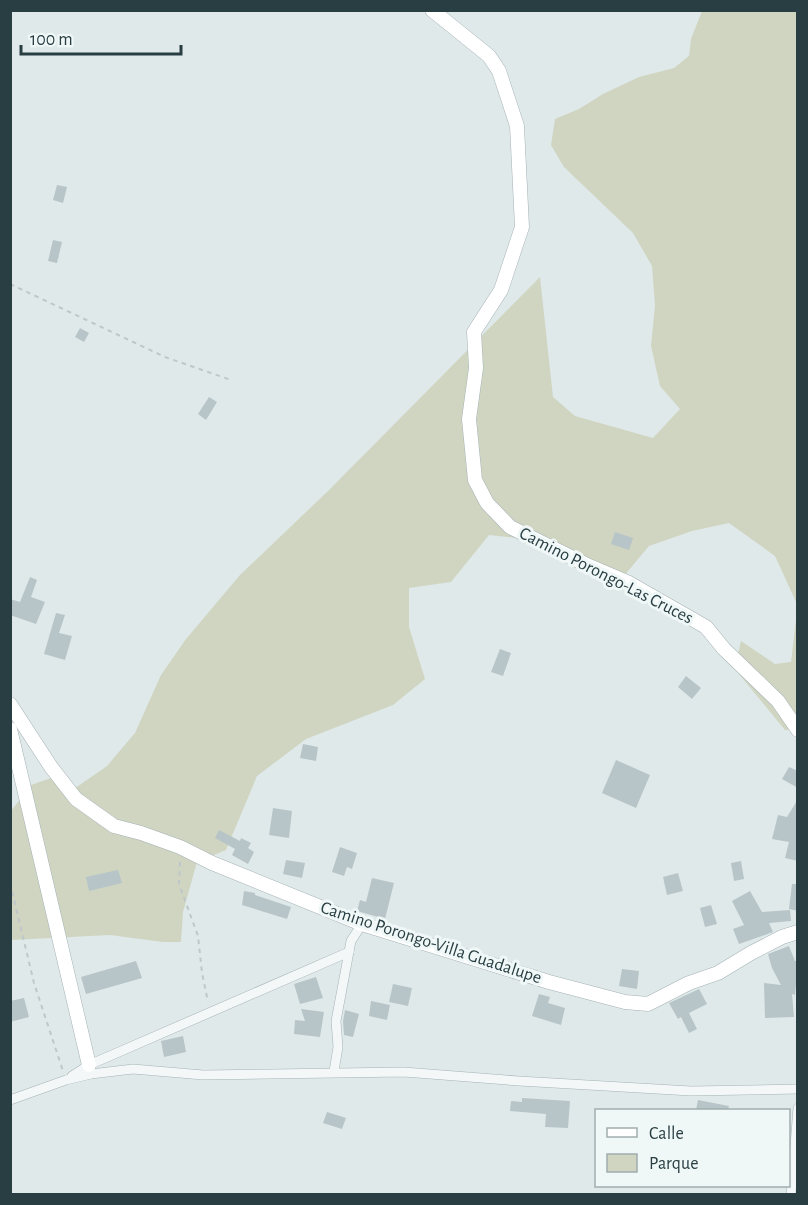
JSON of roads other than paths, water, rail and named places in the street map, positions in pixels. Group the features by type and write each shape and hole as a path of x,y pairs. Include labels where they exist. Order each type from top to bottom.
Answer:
{"street":[{"name":"Camino Porongo-Las Cruces","path":"432,10 489,56 499,71 517,126 522,227 501,290 474,332 476,368 469,419 475,480 487,502 510,527 629,583 706,627 724,649 778,701 798,730"},
{"name":"Camino Porongo-Villa Guadalupe","path":"10,704 51,767 76,799 114,826 141,832 180,847 212,864 362,924 549,982 626,1002 648,1004 689,983 718,973 751,952 798,932"},
{"path":"10,729 88,1065"},
{"path":"334,1071 338,1047 336,1021 351,941 362,924"},
{"path":"66,1080 88,1065 211,1014 349,952"},
{"path":"10,1100 66,1080 91,1074 133,1070 203,1075 334,1071 404,1072 691,1092 798,1089"},
{"path":"790,1194 798,1108"}]}
